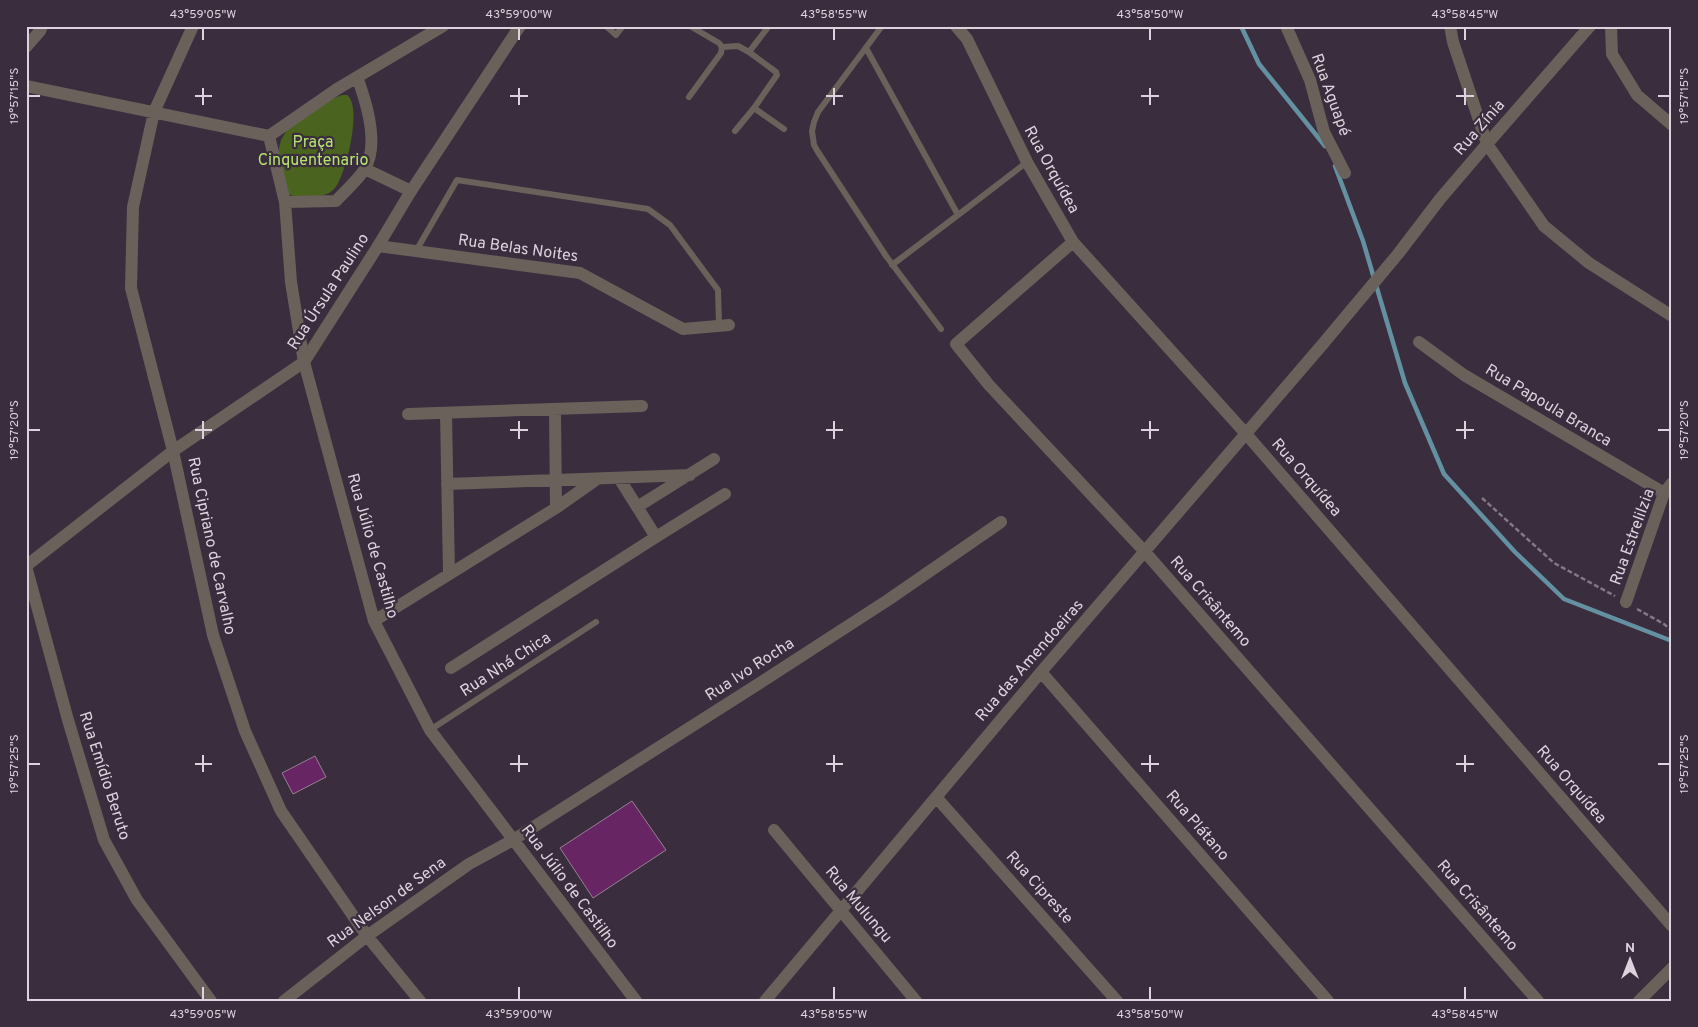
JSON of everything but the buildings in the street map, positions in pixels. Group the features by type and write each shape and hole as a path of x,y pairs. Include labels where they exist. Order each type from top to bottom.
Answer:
{"street":[{"path":"26,47 42,26"},
{"name":"Rua Cipriano de Carvalho","path":"193,26 154,112 133,207 131,288 174,451 213,635 244,731 281,811 367,936 420,1001"},
{"path":"26,86 269,136 356,77 443,26"},
{"name":"Rua Úrsula Paulino","path":"26,566 174,451 304,362 378,246 411,190 520,26"},
{"name":"Rua Orquídea","path":"956,26 968,39 1026,162 1073,242 1247,435 1672,926"},
{"name":"Rua Aguapé","path":"1286,26 1310,80 1324,132 1345,173"},
{"path":"1450,26 1453,42 1487,144 1544,226 1589,263 1672,316"},
{"name":"Rua Zínia","path":"1322,346 1398,254 1440,199 1590,26"},
{"path":"1611,26 1612,54 1637,95 1672,125"},
{"path":"284,202 336,201 365,169 372,144 365,100 356,77"},
{"name":"Rua Júlio de Castilho","path":"269,136 284,202 291,282 304,362 374,621 430,730 636,1001"},
{"path":"365,169 411,190"},
{"name":"Rua Crisântemo","path":"1073,242 956,344 989,385 1145,552 1538,1001"},
{"name":"Rua Belas Noites","path":"378,246 580,273 683,329 724,325"},
{"name":"Rua Papoula Branca","path":"1420,342 1464,375 1668,488"},
{"name":"Rua das Amendoeiras","path":"765,1001 840,909 1041,672 1322,346"},
{"path":"408,414 642,406"},
{"path":"556,409 556,508"},
{"path":"446,413 449,574"},
{"path":"637,507 714,459"},
{"path":"447,484 690,475"},
{"path":"619,478 656,537"},
{"path":"374,621 556,508 597,479"},
{"name":"Rua Estrelilzia","path":"1626,602 1668,488"},
{"path":"451,668 725,494"},
{"name":"Rua Ivo Rocha","path":"514,840 888,600 1001,522"},
{"name":"Rua Emídio Beruto","path":"26,566 68,720 104,840 137,900 211,1001"},
{"name":"Rua Plátano","path":"1041,672 1328,1001"},
{"name":"Rua Cipreste","path":"936,797 1117,1001"},
{"name":"Rua Mulungu","path":"774,830 916,1001"},
{"name":"Rua Nelson de Sena","path":"284,1001 367,936 469,864 514,840"},
{"path":"1639,1001 1672,968"}],"lane":[{"path":"606,26 616,35 623,26"},
{"path":"690,26 719,43 722,47"},
{"path":"750,52 769,26"},
{"path":"882,26 818,112 814,122 812,138 818,152 892,264 941,329"},
{"path":"722,47 738,46 750,52 776,72 777,75 735,131"},
{"path":"689,97 721,53 722,47"},
{"path":"866,48 958,215"},
{"path":"754,108 784,129"},
{"path":"892,264 1026,162"},
{"path":"416,251 457,180 648,209 670,225 718,290 724,325"},
{"name":"Rua Nhá Chica","path":"430,730 596,622"}],"path":[{"path":"1482,498 1554,563 1626,602 1664,624 1672,631"}],"green space":[{"name":"Praça Cinquentenario","path":"347,95 352,102 353,126 348,156 339,181 332,191 323,195 301,197 290,195 287,193 278,152 281,140 287,130 330,100"}],"waterway":[{"path":"1241,26 1259,64 1325,146"},
{"path":"1335,166 1363,241 1405,383 1444,474 1515,552 1564,599 1672,641"}]}
